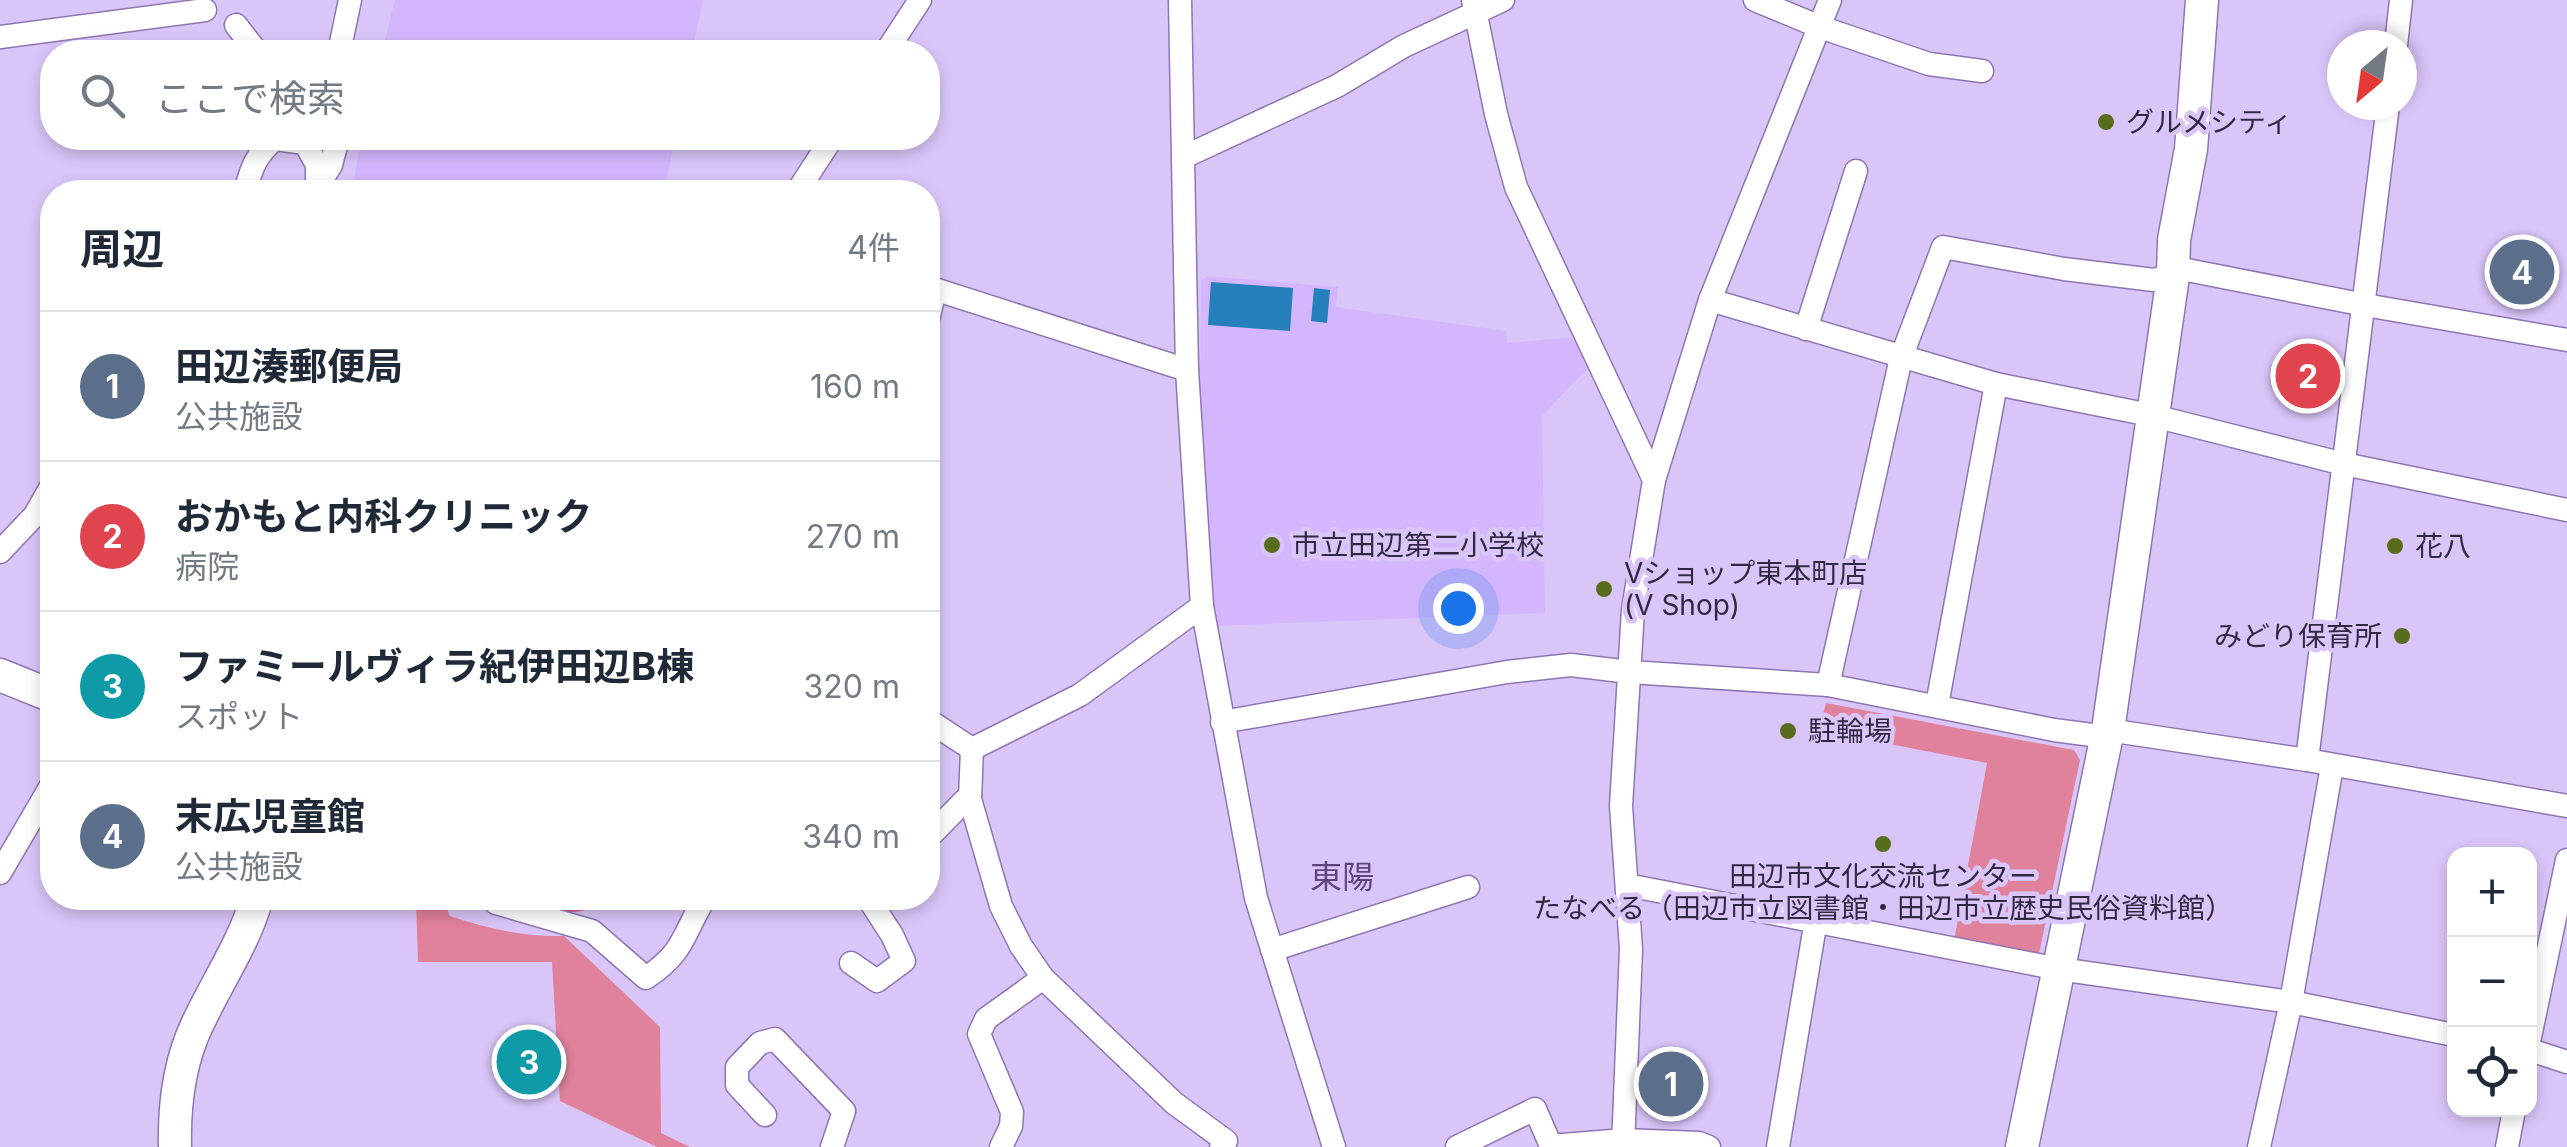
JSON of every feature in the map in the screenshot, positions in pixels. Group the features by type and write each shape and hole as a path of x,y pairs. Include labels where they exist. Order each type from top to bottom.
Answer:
{"street":[{"path":"342,40 350,0"},
{"path":"894,40 920,0"},
{"path":"1180,0 1186,156 1187,370 1202,606 1256,898 1334,1147"},
{"path":"1186,156 1337,86 1474,8 1503,0"},
{"path":"1755,0 1929,64 1982,71"},
{"path":"1624,1144 1631,949 1621,806 1633,610 1654,480 1710,300 1830,0"},
{"path":"2022,1147 2107,734 2174,240 2191,149 2202,0"},
{"path":"2398,30 2401,0"},
{"path":"1474,8 1516,187 1654,480"},
{"path":"0,37 205,10"},
{"path":"236,26 247,40"},
{"path":"2307,760 2386,120"},
{"path":"248,180 252,164 262,150"},
{"path":"310,150 318,180"},
{"path":"323,180 335,150"},
{"path":"805,180 824,150"},
{"path":"1806,329 1856,172"},
{"path":"1828,684 1901,358 1943,246 2064,269 2154,280 2188,270 2567,340"},
{"path":"940,292 1187,370"},
{"path":"1710,300 1996,384 2150,415 2344,464 2567,510"},
{"path":"1938,705 1996,384"},
{"path":"0,552 40,508"},
{"path":"972,749 1080,695 1202,606"},
{"path":"1222,722 1571,664 1630,672 1828,684 2054,730 2307,760 2567,806"},
{"path":"0,675 40,691"},
{"path":"940,728 972,749"},
{"path":"972,749 970,795 1001,906 1020,946 1043,978 1174,1103 1226,1141 1221,1147"},
{"path":"2259,1147 2290,1002 2332,766"},
{"path":"940,826 970,795"},
{"path":"0,873 40,805"},
{"path":"2532,1027 2567,860"},
{"path":"1627,885 2059,969 2290,1002 2447,1034"},
{"path":"1272,950 1468,887"},
{"path":"175,1147 176,1090 195,1028 240,944 253,910"},
{"path":"520,910 592,931 646,978 679,950 699,910"},
{"path":"850,963 876,981 904,961 875,910"},
{"path":"1778,1147 1816,920"},
{"path":"1019,1147 1024,1131 979,1034 986,1019 1043,978"},
{"path":"765,1115 737,1085 737,1067 760,1043 775,1038 844,1111 832,1147"},
{"path":"2537,1052 2567,1062"},
{"path":"1458,1147 1535,1108 1550,1146 1699,1143 1709,1147"},
{"path":"1000,1147 1012,1126 1012,1112"},
{"path":"2506,1147 2512,1117"}],"shaded area":[{"path":"395,0 703,0 695,40 385,40"},
{"path":"359,150 673,150 666,180 354,180"},
{"name":"市立田辺第二小学校","path":"1207,276 1338,287 1336,307 1506,331 1507,343 1581,337 1593,363 1542,416 1545,613 1214,626 1200,428 1201,281"},
{"path":"1826,703 2074,750 2080,760 2038,958 1954,941 1987,763 1864,739 1864,733 1820,725"},
{"path":"416,910 447,910 450,916 521,934 564,936 660,1027 661,1133 690,1147 657,1147 560,1101 552,962 418,962"}],"water":[{"path":"1211,282 1293,288 1290,331 1208,325"},
{"path":"1314,288 1330,290 1327,323 1311,321"}],"place":[{"name":"グルメシティ","path":"2106,122"},
{"name":"末広児童館","path":"2522,272"},
{"name":"おかもと内科クリニック","path":"2308,376"},
{"name":"市立田辺第二小学校","path":"1272,545"},
{"name":"花八","path":"2395,546"},
{"name":"Vショップ東本町店 (V Shop)","path":"1604,589"},
{"name":"みどり保育所","path":"2402,636"},
{"name":"駐輪場","path":"1788,731"},
{"name":"田辺市文化交流センター たなべる（田辺市立図書館・田辺市立歴史民俗資料館）","path":"1883,844"},
{"name":"ファミールヴィラ紀伊田辺B棟","path":"529,1062"},
{"name":"田辺湊郵便局","path":"1671,1084"}],"district":[{"name":"東陽","path":"1342,877"}]}
